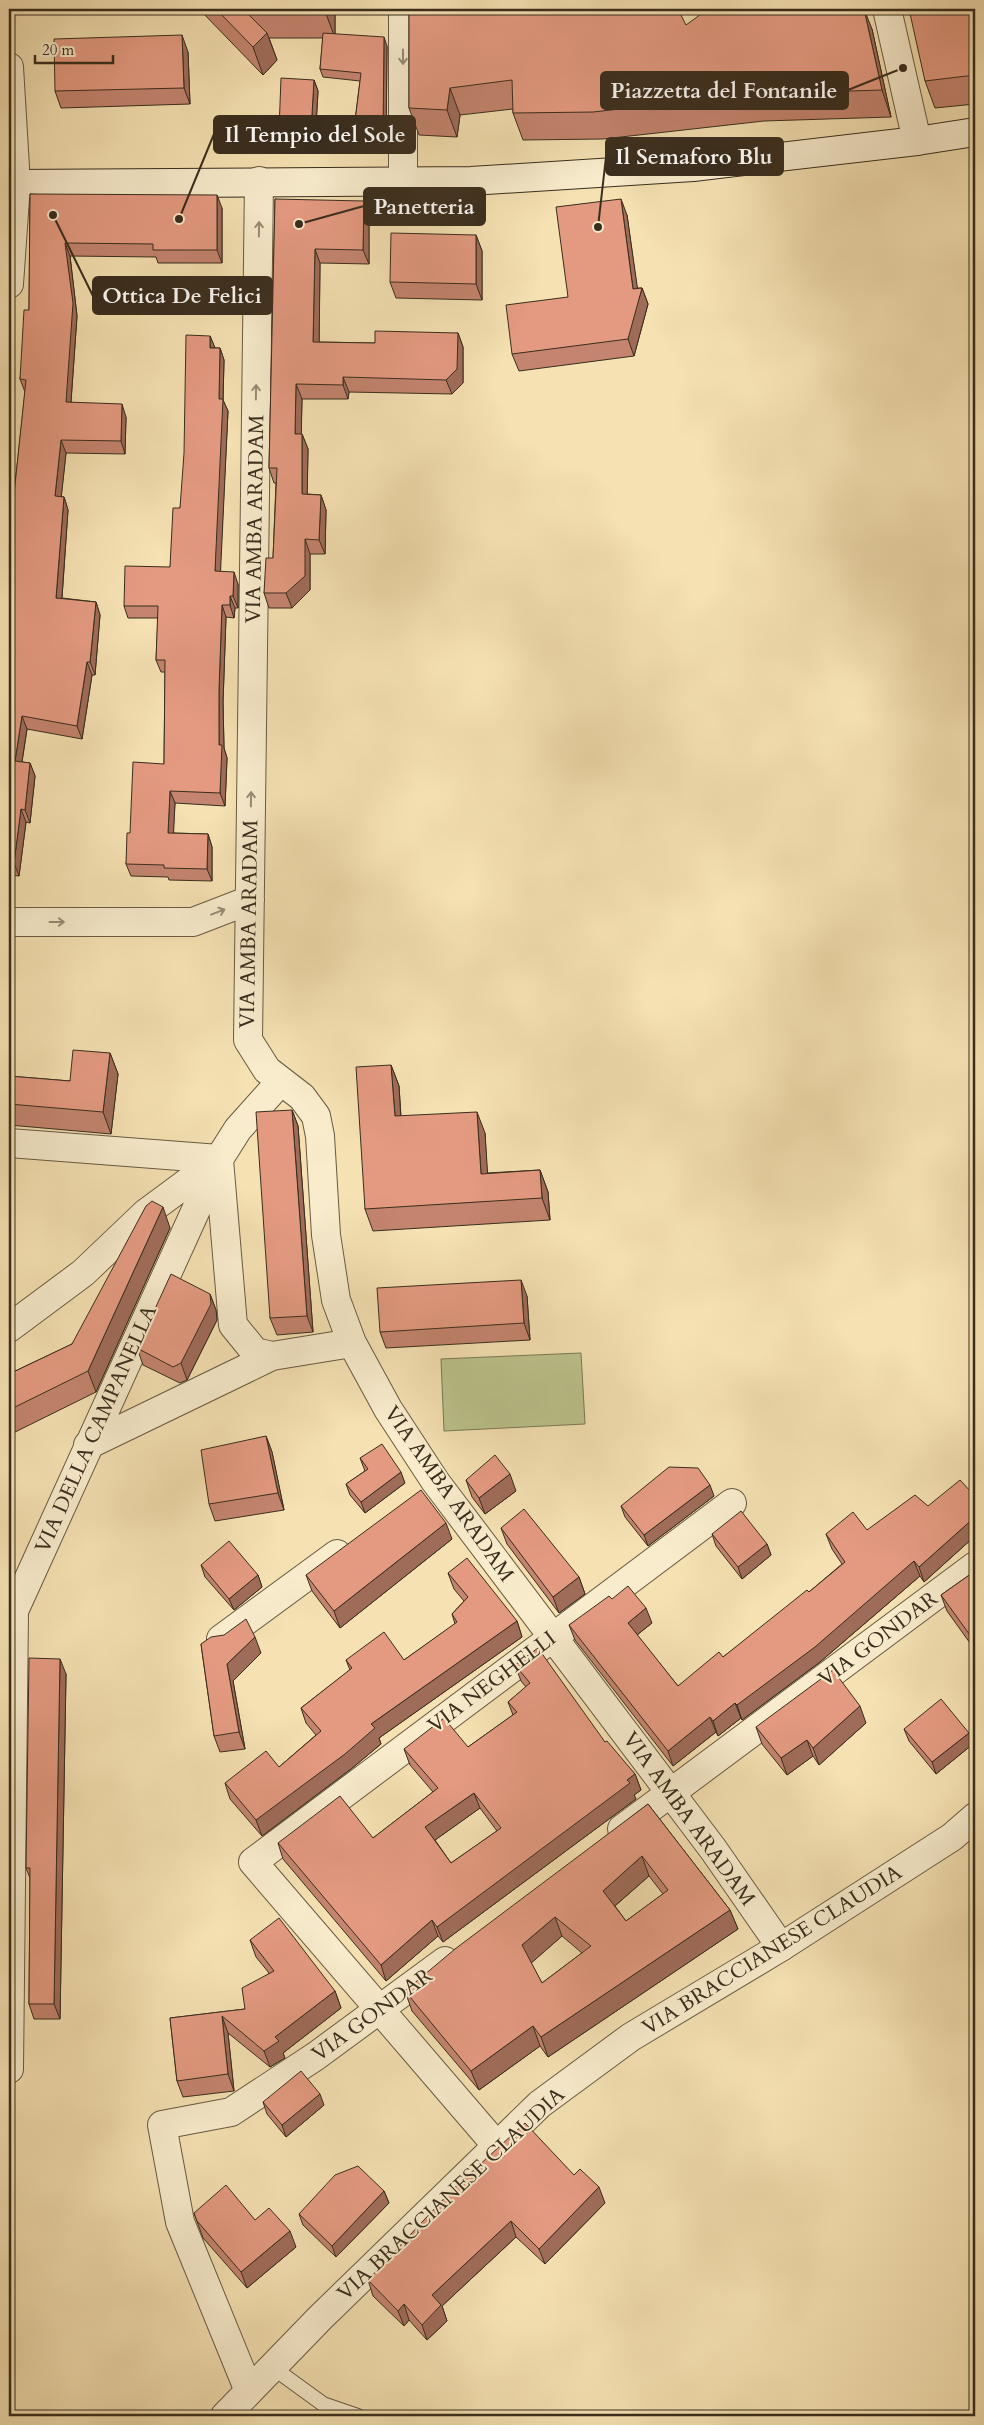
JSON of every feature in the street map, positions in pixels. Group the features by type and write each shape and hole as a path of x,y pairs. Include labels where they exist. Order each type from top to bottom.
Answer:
{"street":[{"path":"403,9 403,180"},
{"path":"887,9 918,141"},
{"path":"9,67 12,184 9,284"},
{"path":"12,184 472,181 693,167 918,141 975,132"},
{"name":"VIA AMBA ARADAM","path":"259,181 248,1040 267,1070 302,1097 316,1116 320,1136 326,1234 336,1300 352,1343 427,1487 552,1636 713,1849 782,1947"},
{"path":"9,922 193,922 250,900"},
{"path":"9,1328 83,1273 146,1213 219,1159 238,1129 281,1081"},
{"path":"9,1143 219,1159"},
{"path":"219,1159 233,1325 255,1352 272,1356"},
{"name":"VIA DELLA CAMPANELLA","path":"9,2069 14,1611 19,1576 88,1445 219,1159"},
{"path":"88,1445 272,1356 352,1343"},
{"name":"VIA NEGHELLI","path":"380,2009 253,1862 552,1636 732,1503"},
{"path":"221,1639 356,1540"},
{"name":"VIA GONDAR","path":"600,1845 975,1566"},
{"name":"VIA BRACCIANESE CLAUDIA","path":"225,2416 272,2367 540,2104 631,2037 782,1947 952,1837 975,1817"},
{"name":"VIA GONDAR","path":"249,2391 180,2222 162,2125 231,2112 316,2056 466,1945"},
{"path":"380,2009 497,2146"}],"lane":[{"path":"272,2367 323,2404 358,2416"}],"green space":[{"path":"581,1353 585,1424 444,1431 441,1359"}],"building":[{"path":"216,9 325,9 325,11 245,11 267,33 253,47"},
{"path":"409,9 678,9 686,25 708,9 864,9 882,90 754,94 593,112 513,113 512,80 450,88 447,110 409,108"},
{"path":"909,9 975,9 975,75 925,81"},
{"path":"323,33 384,37 383,137 353,137 361,73 320,69"},
{"path":"182,35 184,88 55,91 54,39"},
{"path":"281,78 314,80 311,132 279,130"},
{"path":"30,194 217,195 217,250 153,250 153,244 65,243 73,303 66,402 122,404 121,441 61,440 55,496 64,497 56,598 96,602 90,662 87,662 77,726 22,716 15,761 30,763 25,810 21,809 14,863 9,863 9,493 14,494 26,380 20,379 24,310 29,310"},
{"path":"275,199 364,201 363,250 315,249 313,342 375,343 375,331 458,333 457,369 446,380 343,377 343,385 296,384 295,434 302,434 302,494 321,495 319,540 305,539 305,576 286,593 264,593 266,558 273,558 277,468 269,468"},
{"path":"621,199 633,289 642,288 628,339 512,354 506,305 568,297 556,207"},
{"path":"391,233 476,235 476,284 390,282"},
{"path":"186,335 210,336 210,348 220,348 219,399 223,399 215,571 234,572 233,596 230,596 230,605 222,605 219,690 219,745 222,745 220,793 170,791 168,833 208,834 207,869 164,868 164,865 126,864 127,833 130,833 133,762 164,764 165,660 156,660 158,606 124,606 125,566 170,567 173,508 180,508 184,453"},
{"path":"73,1050 110,1053 103,1112 9,1104 9,1076 70,1081"},
{"path":"391,1065 395,1116 477,1112 481,1174 540,1170 542,1198 365,1209 356,1067"},
{"path":"292,1110 307,1316 270,1318 256,1112"},
{"path":"152,1201 163,1207 88,1371 9,1410 9,1374 72,1344 146,1206"},
{"path":"171,1274 210,1294 211,1304 181,1363 173,1367 137,1348"},
{"path":"521,1280 524,1323 380,1332 377,1288"},
{"path":"266,1436 278,1493 209,1504 201,1450"},
{"path":"382,1444 401,1472 361,1502 346,1484 368,1469 360,1458"},
{"path":"495,1455 510,1474 479,1498 466,1480"},
{"path":"669,1467 698,1468 710,1485 644,1535 621,1506"},
{"path":"960,1480 972,1493 975,1490 975,1517 919,1567 914,1561 815,1647 737,1705 735,1703 713,1721 710,1717 668,1751 569,1625 609,1596 612,1599 628,1586 646,1608 628,1623 678,1686 719,1652 723,1657 807,1590 809,1592 845,1562 826,1534 853,1512 867,1530 915,1495 928,1506"},
{"path":"421,1490 446,1523 334,1611 306,1575"},
{"path":"524,1509 579,1577 553,1597 501,1528"},
{"path":"741,1511 767,1544 738,1567 712,1534"},
{"path":"229,1541 258,1575 229,1599 201,1565"},
{"path":"467,1558 517,1621 371,1724 375,1728 345,1754 256,1820 225,1783 266,1751 279,1767 321,1731 301,1708 352,1668 346,1660 384,1632 404,1660 457,1622 452,1614 468,1597 448,1573"},
{"path":"975,1571 975,1642 941,1595"},
{"path":"246,1619 255,1637 227,1664 239,1732 214,1736 201,1644 211,1637 224,1635"},
{"path":"538,1648 605,1742 607,1741 635,1774 627,1780 630,1783 437,1927 432,1920 381,1965 278,1843 340,1796 373,1838 438,1788 404,1749 444,1718 468,1747 517,1712 508,1702 530,1683 515,1665","holes":["474,1793 501,1828 451,1863 425,1827"]},
{"path":"29,1658 60,1659 54,2004 29,2004 30,1868 26,1868"},
{"path":"833,1670 860,1706 813,1748 807,1740 781,1758 756,1727"},
{"path":"941,1699 969,1733 932,1762 904,1729"},
{"path":"648,1804 730,1910 541,2037 533,2026 471,2071 405,1991 455,1949","holes":["642,1856 668,1890 626,1921 603,1891","555,1917 591,1946 542,1983 522,1945"]},
{"path":"279,1918 335,1991 275,2037 279,2041 264,2051 222,2016 228,2074 177,2081 170,2018 245,2009 242,1988 274,1971 250,1940"},
{"path":"301,2071 320,2094 282,2125 263,2102"},
{"path":"525,2123 574,2175 580,2169 599,2187 539,2249 511,2221 432,2295 441,2305 422,2325 404,2304 398,2311 368,2280 451,2191"},
{"path":"358,2166 384,2191 332,2246 299,2214 335,2175"},
{"path":"226,2185 255,2220 269,2208 290,2231 241,2272 197,2221 194,2213"}],"place":[{"name":"Piazzetta del Fontanile","path":"903,68"},
{"name":"Ottica De Felici","path":"53,215"},
{"name":"Il Tempio del Sole","path":"179,219"},
{"name":"Panetteria","path":"299,224"},
{"name":"Il Semaforo Blu","path":"598,227"}]}
